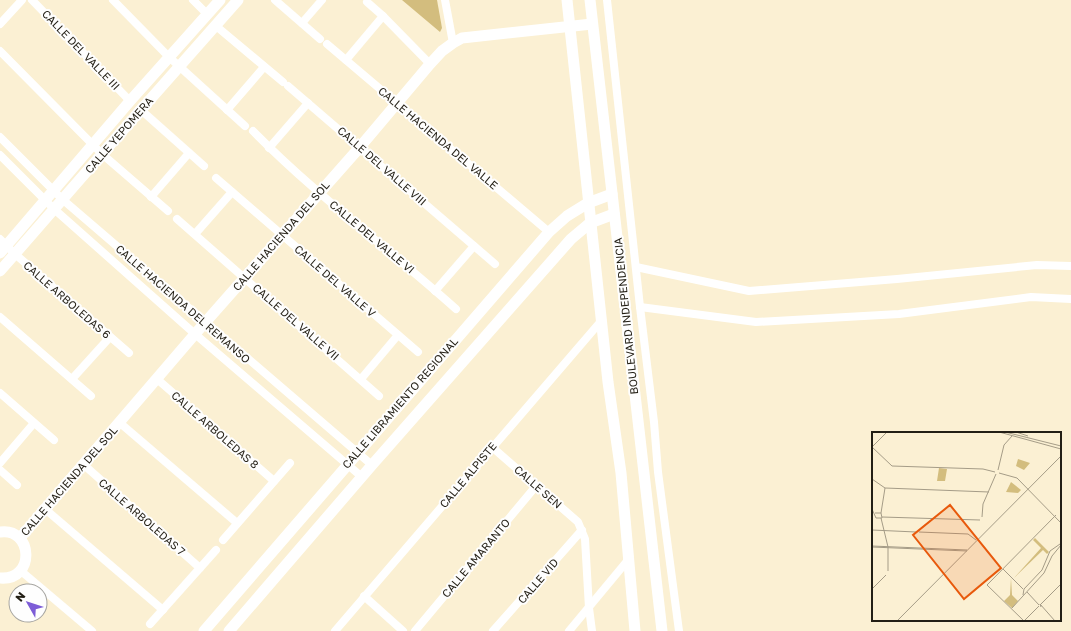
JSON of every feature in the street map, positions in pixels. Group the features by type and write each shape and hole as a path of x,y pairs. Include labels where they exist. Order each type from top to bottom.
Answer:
{"street":[{"path":"0,24 22,0"},
{"name":"CALLE DEL VALLE III","path":"32,0 130,101"},
{"path":"113,0 169,57 245,126"},
{"path":"193,0 207,14"},
{"name":"CALLE YEPOMERA","path":"2,246 45,200 130,101 220,0"},
{"name":"CALLE YEPOMERA","path":"0,271 238,0"},
{"path":"275,0 320,39"},
{"path":"302,23 322,0"},
{"path":"445,0 453,42"},
{"path":"567,0 608,382 621,473 635,631"},
{"name":"BOULEVARD INDEPENDENCIA","path":"590,0 662,631"},
{"path":"607,0 654,422 658,472 679,631"},
{"path":"367,2 383,16 430,64"},
{"path":"346,60 383,16"},
{"name":"CALLE HACIENDA DEL SOL","path":"20,538 195,334 360,147 396,103 442,51 453,42 462,38 592,24"},
{"name":"CALLE DEL VALLE VIII","path":"216,26 360,147 495,264"},
{"name":"CALLE HACIENDA DEL VALLE","path":"327,44 549,232"},
{"path":"0,51 102,154 168,211"},
{"path":"227,110 264,67"},
{"path":"269,148 308,103"},
{"path":"141,110 204,166"},
{"name":"CALLE DEL VALLE VI","path":"253,131 269,148 456,309"},
{"name":"CALLE HACIENDA DEL REMANSO","path":"0,137 62,199 372,466"},
{"path":"151,197 189,153"},
{"name":"CALLE HACIENDA DEL REMANSO","path":"0,155 54,209 195,334 362,477"},
{"name":"CALLE DEL VALLE V","path":"216,178 418,352"},
{"path":"195,234 232,192"},
{"name":"CALLE LIBRAMIENTO REGIONAL","path":"204,631 549,232 567,216 588,203 612,194"},
{"name":"CALLE LIBRAMIENTO REGIONAL","path":"229,631 571,239 590,223 614,214"},
{"name":"CALLE DEL VALLE VII","path":"177,219 380,396"},
{"name":"CALLE ARBOLEDAS 6","path":"2,246 15,254 129,353"},
{"path":"435,291 474,246"},
{"path":"636,267 749,291 897,280 1037,265 1071,266"},
{"path":"640,307 756,322 899,314 1031,297 1071,299"},
{"path":"0,318 91,396"},
{"name":"CALLE ALPISTE","path":"334,631 602,320"},
{"path":"361,379 398,335"},
{"path":"72,379 110,337"},
{"name":"CALLE ARBOLEDAS 8","path":"157,379 274,481"},
{"path":"0,393 54,440"},
{"path":"0,463 34,423"},
{"path":"120,423 237,523"},
{"name":"CALLE SEN","path":"492,447 578,522 582,530"},
{"path":"223,540 290,464"},
{"name":"CALLE ARBOLEDAS 7","path":"84,465 200,568"},
{"path":"0,470 17,485"},
{"name":"CALLE AMARANTO","path":"415,631 536,486"},
{"path":"45,509 163,610"},
{"path":"582,530 587,553 589,608 592,631"},
{"name":"CALLE VID","path":"493,631 582,530"},
{"path":"0,532 12,533 20,538 25,546 26,554 25,563 21,570 14,576 5,579 0,578"},
{"path":"150,624 216,550"},
{"path":"569,631 628,560"},
{"path":"21,570 92,631"},
{"path":"364,596 403,631"}],"shaded area":[{"path":"402,0 437,0 442,28 440,32"}]}
